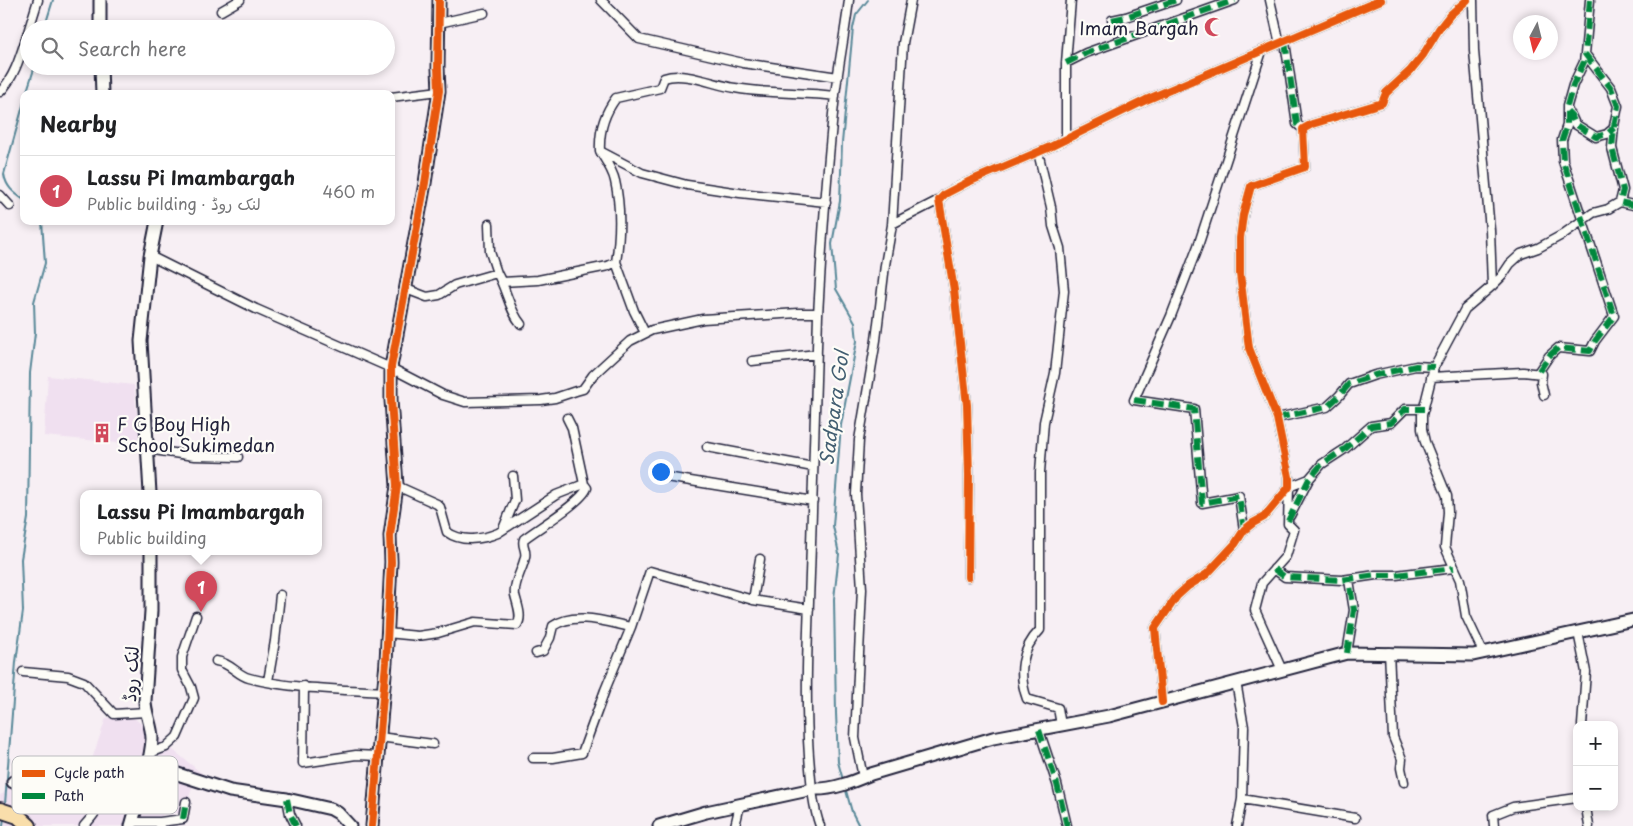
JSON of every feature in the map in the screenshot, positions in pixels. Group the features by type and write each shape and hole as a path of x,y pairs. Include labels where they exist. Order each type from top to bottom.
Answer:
{"highway":[{"path":"0,810 18,816 29,826"}],"main road":[{"path":"100,0 100,20"},
{"path":"372,826 387,633 391,562 390,536 397,486 390,400 390,367 406,289 439,92 439,0"},
{"path":"101,75 102,90"},
{"path":"150,490 140,341 150,256 156,225"},
{"name":"لنک روڈ","path":"148,756 152,737 144,700 151,611 151,555"},
{"path":"659,826 706,812 813,789 826,789 993,738 1109,716 1347,653 1473,654 1633,620"},
{"path":"178,770 230,791 288,799 331,809 338,813 350,826"}],"street":[{"path":"32,20 38,0"},
{"path":"221,11 240,0"},
{"path":"602,0 639,39 743,63 838,76"},
{"path":"820,826 816,816 807,726 806,664 818,313 835,96 850,0"},
{"path":"862,778 855,738 862,589 856,494 858,449 892,224 903,43 911,0"},
{"path":"1066,139 1066,63 1071,0"},
{"path":"1112,20 1176,0"},
{"path":"1066,63 1086,53 1235,0"},
{"path":"1270,0 1282,43 1298,124 1303,129 1305,167 1251,186 1243,215 1240,238 1240,274 1249,348 1277,418 1289,487 1288,524 1294,530 1286,556 1262,582 1255,610 1282,670"},
{"path":"892,224 939,200 945,194 968,182 1038,152 1146,100 1381,0"},
{"path":"1303,129 1312,124 1382,103 1386,93 1410,71 1450,15 1467,0"},
{"path":"1473,0 1474,51 1490,230 1492,286"},
{"path":"1539,371 1549,356 1558,348 1590,351 1595,341 1614,316 1563,161 1562,140 1567,125 1567,111 1573,85 1584,62 1590,0"},
{"path":"439,23 484,13"},
{"path":"1244,530 1239,496 1202,503 1194,409 1134,400 1171,316 1198,246 1262,51"},
{"path":"1483,652 1466,616 1460,580 1445,547 1448,512 1447,496 1425,442 1422,429 1424,409 1434,367 1465,309 1492,286 1521,254 1562,236 1593,213 1608,209 1620,202 1623,190 1612,148 1618,106 1611,88 1585,54"},
{"path":"0,92 6,86 20,55"},
{"path":"646,333 634,311 616,262 619,217 615,180 600,151 599,140 603,122 616,98 660,88 664,78 672,76 709,81 735,88 835,96"},
{"path":"395,97 439,92"},
{"path":"1567,111 1575,124 1596,137 1607,134 1614,128"},
{"path":"600,151 642,173 687,185 740,193 826,202"},
{"path":"1038,152 1051,207 1053,226 1060,248 1064,291 1055,373 1044,422 1040,472 1040,630 1030,639 1025,651 1022,668 1027,699 1058,708 1061,726"},
{"path":"0,195 10,206"},
{"path":"939,200 954,290 967,405 969,475 968,577"},
{"path":"1620,202 1633,206"},
{"path":"489,224 490,252 497,274 502,282 515,317 521,324"},
{"path":"150,256 256,309 390,367 458,401 475,402 555,398 584,389 593,375 630,341 646,333 703,319 818,313"},
{"path":"502,282 538,280 608,266 616,262"},
{"path":"406,289 427,297 440,295 455,285 497,274"},
{"path":"752,361 817,354"},
{"path":"1277,418 1327,407 1349,384 1416,366 1434,367"},
{"path":"1432,377 1522,372 1542,374 1541,382 1544,395"},
{"path":"1288,520 1309,479 1322,464 1345,449 1371,426 1391,423 1404,409 1424,409"},
{"path":"387,633 418,636 438,633 475,622 517,625 520,622 514,592 526,556 524,539 586,493 587,488 584,484 575,437 567,418"},
{"path":"707,447 813,467"},
{"path":"147,449 194,456 238,457"},
{"path":"503,529 515,500 513,476"},
{"path":"660,476 813,501"},
{"path":"1162,702 1155,628 1177,596 1188,586 1207,574 1235,544 1244,530 1264,517 1289,487 1309,479"},
{"path":"397,486 437,504 440,507 445,528 451,535 470,540 488,537 556,496 584,484"},
{"path":"753,600 760,559"},
{"path":"1274,569 1285,577 1349,580 1376,575 1396,575 1454,568"},
{"path":"533,758 553,758 582,753 631,627 650,571 753,600 809,609"},
{"path":"1347,653 1354,610 1349,580"},
{"path":"268,681 280,595"},
{"path":"151,756 166,747 177,737 194,698 191,687 182,670 182,658 196,616"},
{"path":"536,653 542,651 550,638 553,626 567,619 586,619 631,627"},
{"path":"1578,632 1586,672 1582,721"},
{"path":"1389,652 1393,737 1402,759 1401,768 1404,782"},
{"path":"216,660 225,662 247,678 304,686 383,692"},
{"path":"23,672 68,676 84,682 114,714 146,712"},
{"path":"1236,682 1244,726 1242,799 1237,826"},
{"path":"304,686 303,763 356,754 378,756"},
{"path":"1039,730 1057,784 1067,826"},
{"path":"379,737 433,744"},
{"path":"288,799 290,814 296,826"},
{"path":"1242,799 1355,818"},
{"path":"1494,826 1493,815 1513,807 1573,799"},
{"path":"132,824 160,824 182,819 186,802"},
{"path":"735,826 740,805"},
{"path":"1587,811 1589,826"},
{"path":"84,826 95,814"}],"shaded area":[{"path":"48,376 134,385 140,445 44,436"},
{"path":"106,718 134,718 227,794 193,785 184,812 178,813 178,756 93,756"},
{"path":"12,773 12,814 169,814 162,815 162,826 0,826 0,795 3,794"}],"waterway":[{"path":"47,20 53,0"},
{"name":"Sadpara Gol","path":"843,780 838,762 836,713 834,599 839,554 833,526 841,425 857,341 855,322 836,289 832,244 840,201 842,143 853,28 856,15 868,0"},
{"path":"27,90 32,75"},
{"path":"20,116 4,174 6,182 20,197"},
{"path":"5,804 16,662 23,611 21,559 28,518 30,373 35,333 34,302 45,263 42,225"},
{"name":"Sadpara Gol","path":"845,787 852,812 859,826"},
{"path":"3,826 4,817"}],"marked path":[{"path":"1112,20 1176,0"},
{"path":"1066,63 1086,53 1235,0"},
{"path":"1590,0 1585,54 1611,88 1618,106 1612,148 1623,190 1620,202 1633,205"},
{"path":"1285,42 1297,124 1303,129"},
{"path":"1539,371 1549,356 1558,348 1590,351 1595,341 1614,316 1563,161 1562,140 1567,125 1567,106 1573,85 1584,62 1585,54"},
{"path":"1567,111 1575,124 1596,137 1607,134 1614,128"},
{"path":"1277,418 1327,407 1349,384 1375,375 1416,366 1434,367"},
{"path":"1134,400 1194,409 1202,503 1239,496 1244,530"},
{"path":"1288,521 1309,479 1322,464 1345,449 1371,426 1391,423 1405,409 1424,409"},
{"path":"1274,569 1285,577 1342,580 1454,568"},
{"path":"1347,653 1354,610 1349,580"},
{"path":"1039,730 1057,784 1067,826"},
{"path":"287,799 290,814 296,826"},
{"path":"183,819 186,802"}],"cycle path":[{"path":"372,826 386,662 391,562 390,536 397,486 391,400 391,367 425,183 439,91 439,0"},
{"path":"968,577 969,475 967,405 954,290 939,200 945,194 968,182 1050,147 1146,100 1381,0"},
{"path":"1162,702 1155,628 1177,596 1188,586 1207,574 1235,544 1244,530 1264,517 1289,487 1289,477 1277,418 1249,348 1240,274 1240,238 1243,215 1251,186 1305,167 1303,129 1312,124 1382,103 1386,93 1410,71 1423,55 1450,15 1467,0"}],"place":[{"name":"Imam Bargah","path":"1214,27"},
{"name":"F G Boy High School Sukimedan","path":"102,433"},
{"name":"Lassu Pi Imambargah","path":"201,612"}]}
